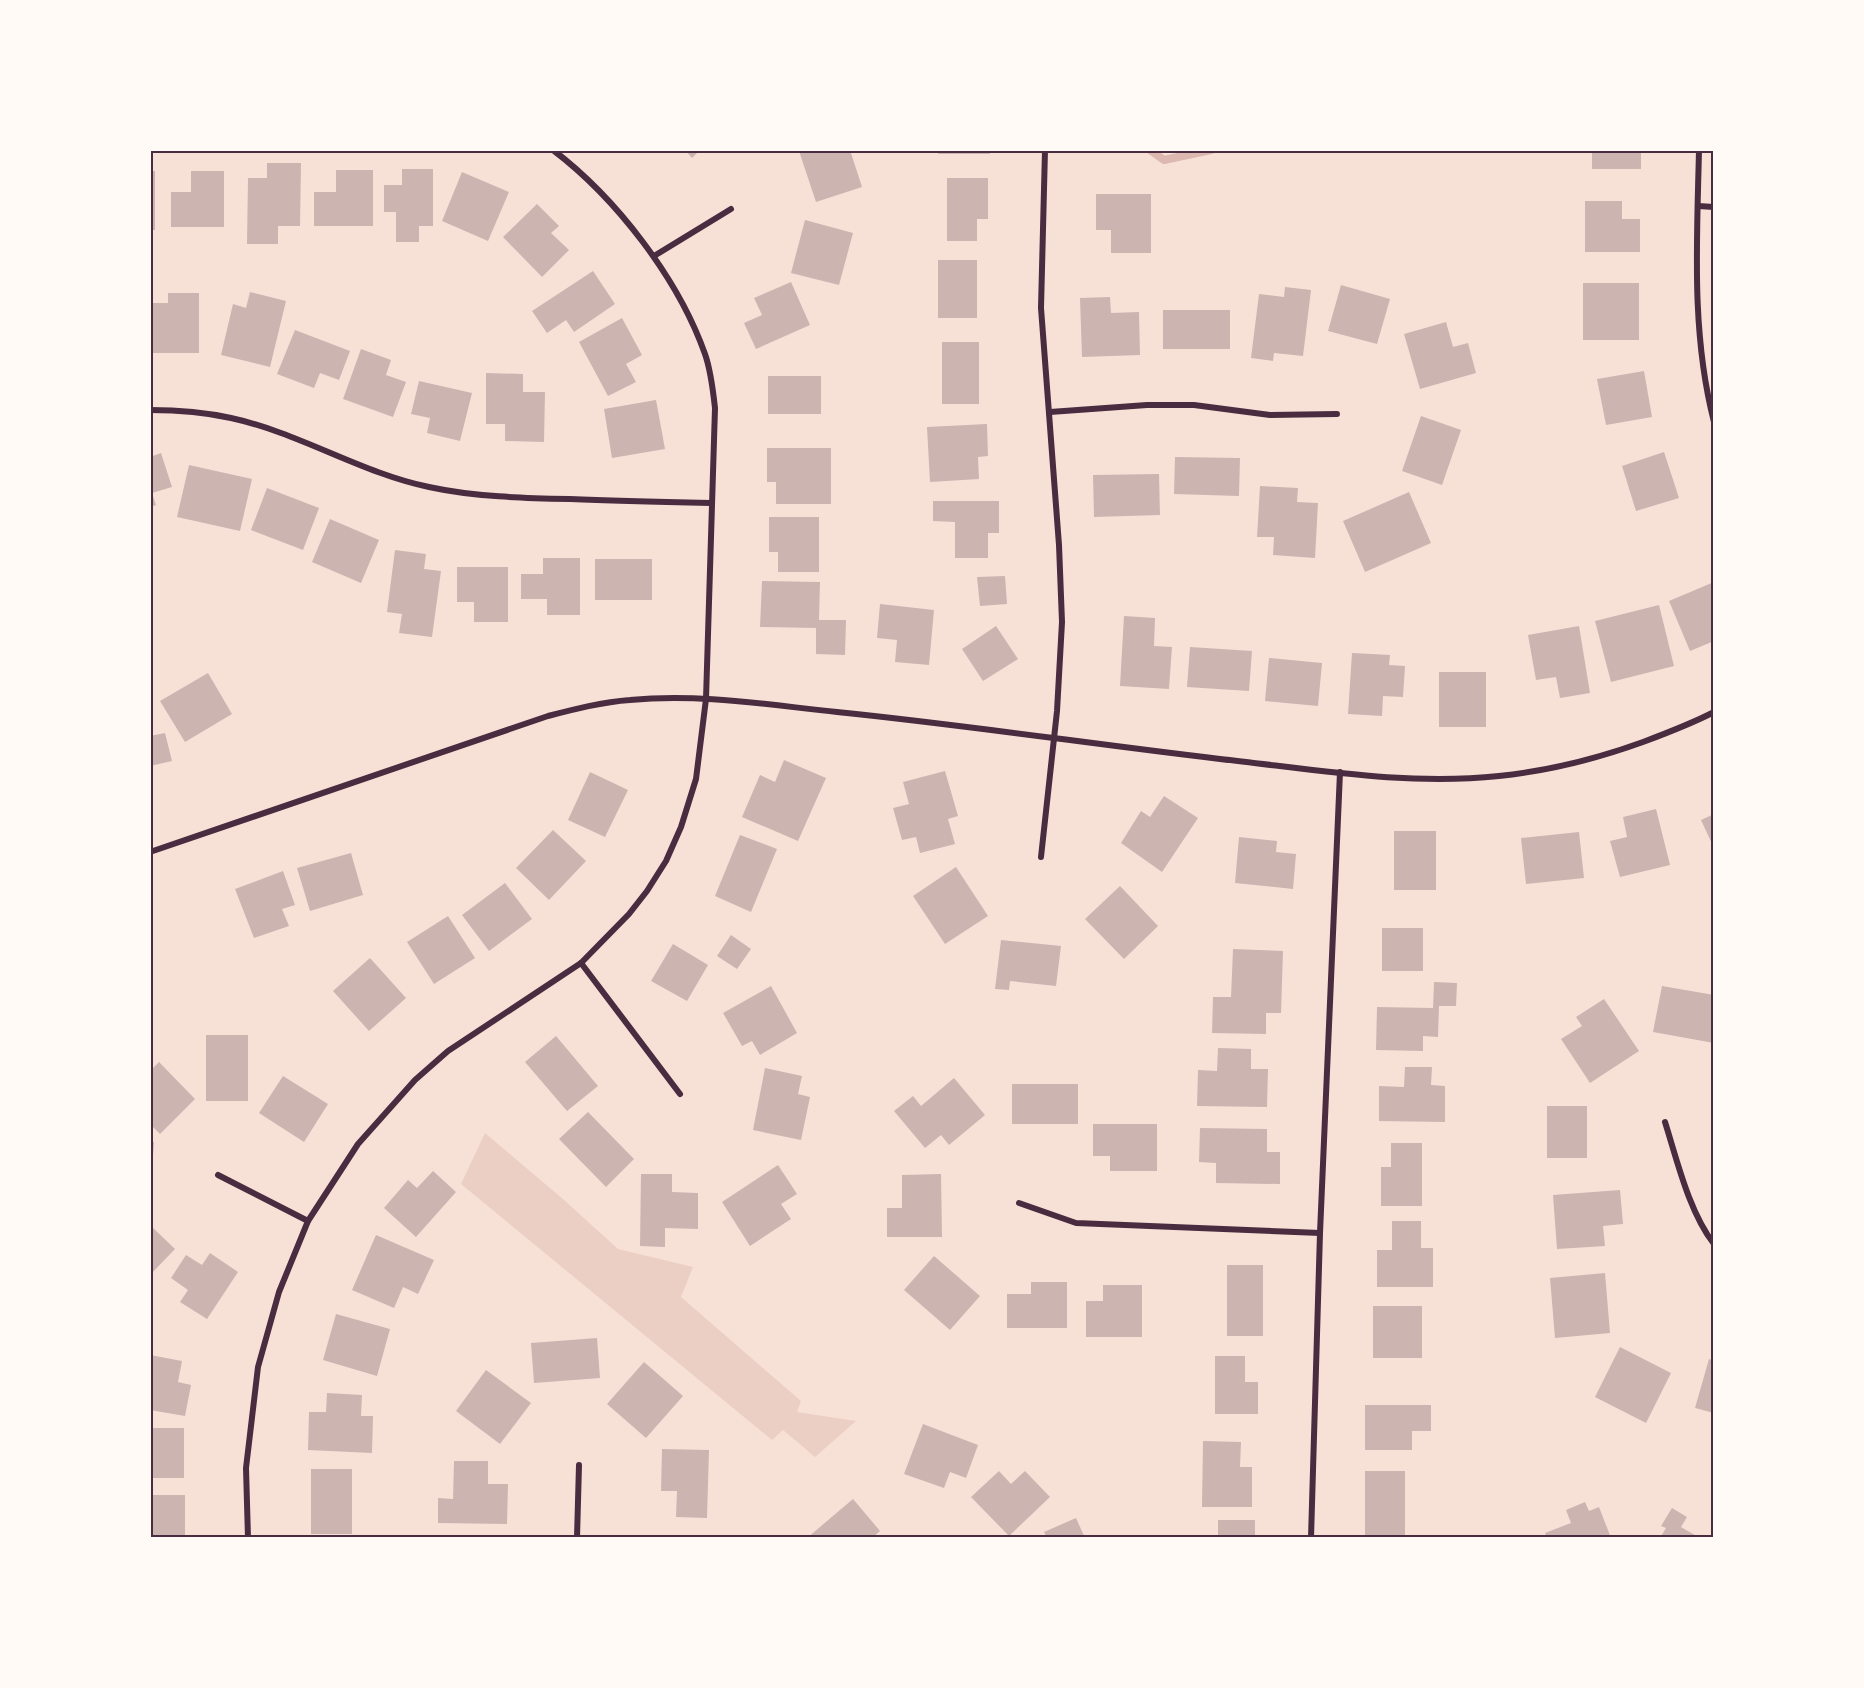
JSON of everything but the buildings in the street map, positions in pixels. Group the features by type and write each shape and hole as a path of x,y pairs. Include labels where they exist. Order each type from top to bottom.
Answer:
{"street":[{"path":"248,1538 246,1468 258,1367 279,1292 308,1221 358,1144 415,1080 448,1051 581,963 629,914 666,861 681,827 696,779 706,699 715,408 712,384 705,354 687,315 654,255 599,189 553,150"},
{"path":"1041,857 1054,740 1062,622 1059,545 1041,308 1045,150"},
{"path":"1699,150 1699,347 1714,422"},
{"path":"1698,206 1714,207"},
{"path":"654,255 731,209"},
{"path":"1050,412 1147,405 1194,405 1270,415 1337,414"},
{"path":"150,410 188,410 233,418 282,434 372,470 427,487 468,494 522,498 711,503"},
{"path":"150,852 548,716 632,699 706,699 894,718 1054,740 1402,778 1497,776 1542,770 1617,751 1714,712"},
{"path":"1311,1538 1320,1233 1341,772"},
{"path":"581,963 680,1094"},
{"path":"1665,1122 1692,1203 1707,1235 1714,1244"},
{"path":"218,1175 308,1221"},
{"path":"1019,1203 1076,1223 1320,1233"},
{"path":"577,1538 579,1465"}],"shaded area":[{"path":"485,1133 618,1249 693,1267 681,1297 801,1401 797,1412 856,1421 815,1457 783,1430 772,1440 461,1184"}],"waterway":[{"path":"1150,150 1164,160 1211,150"}]}
